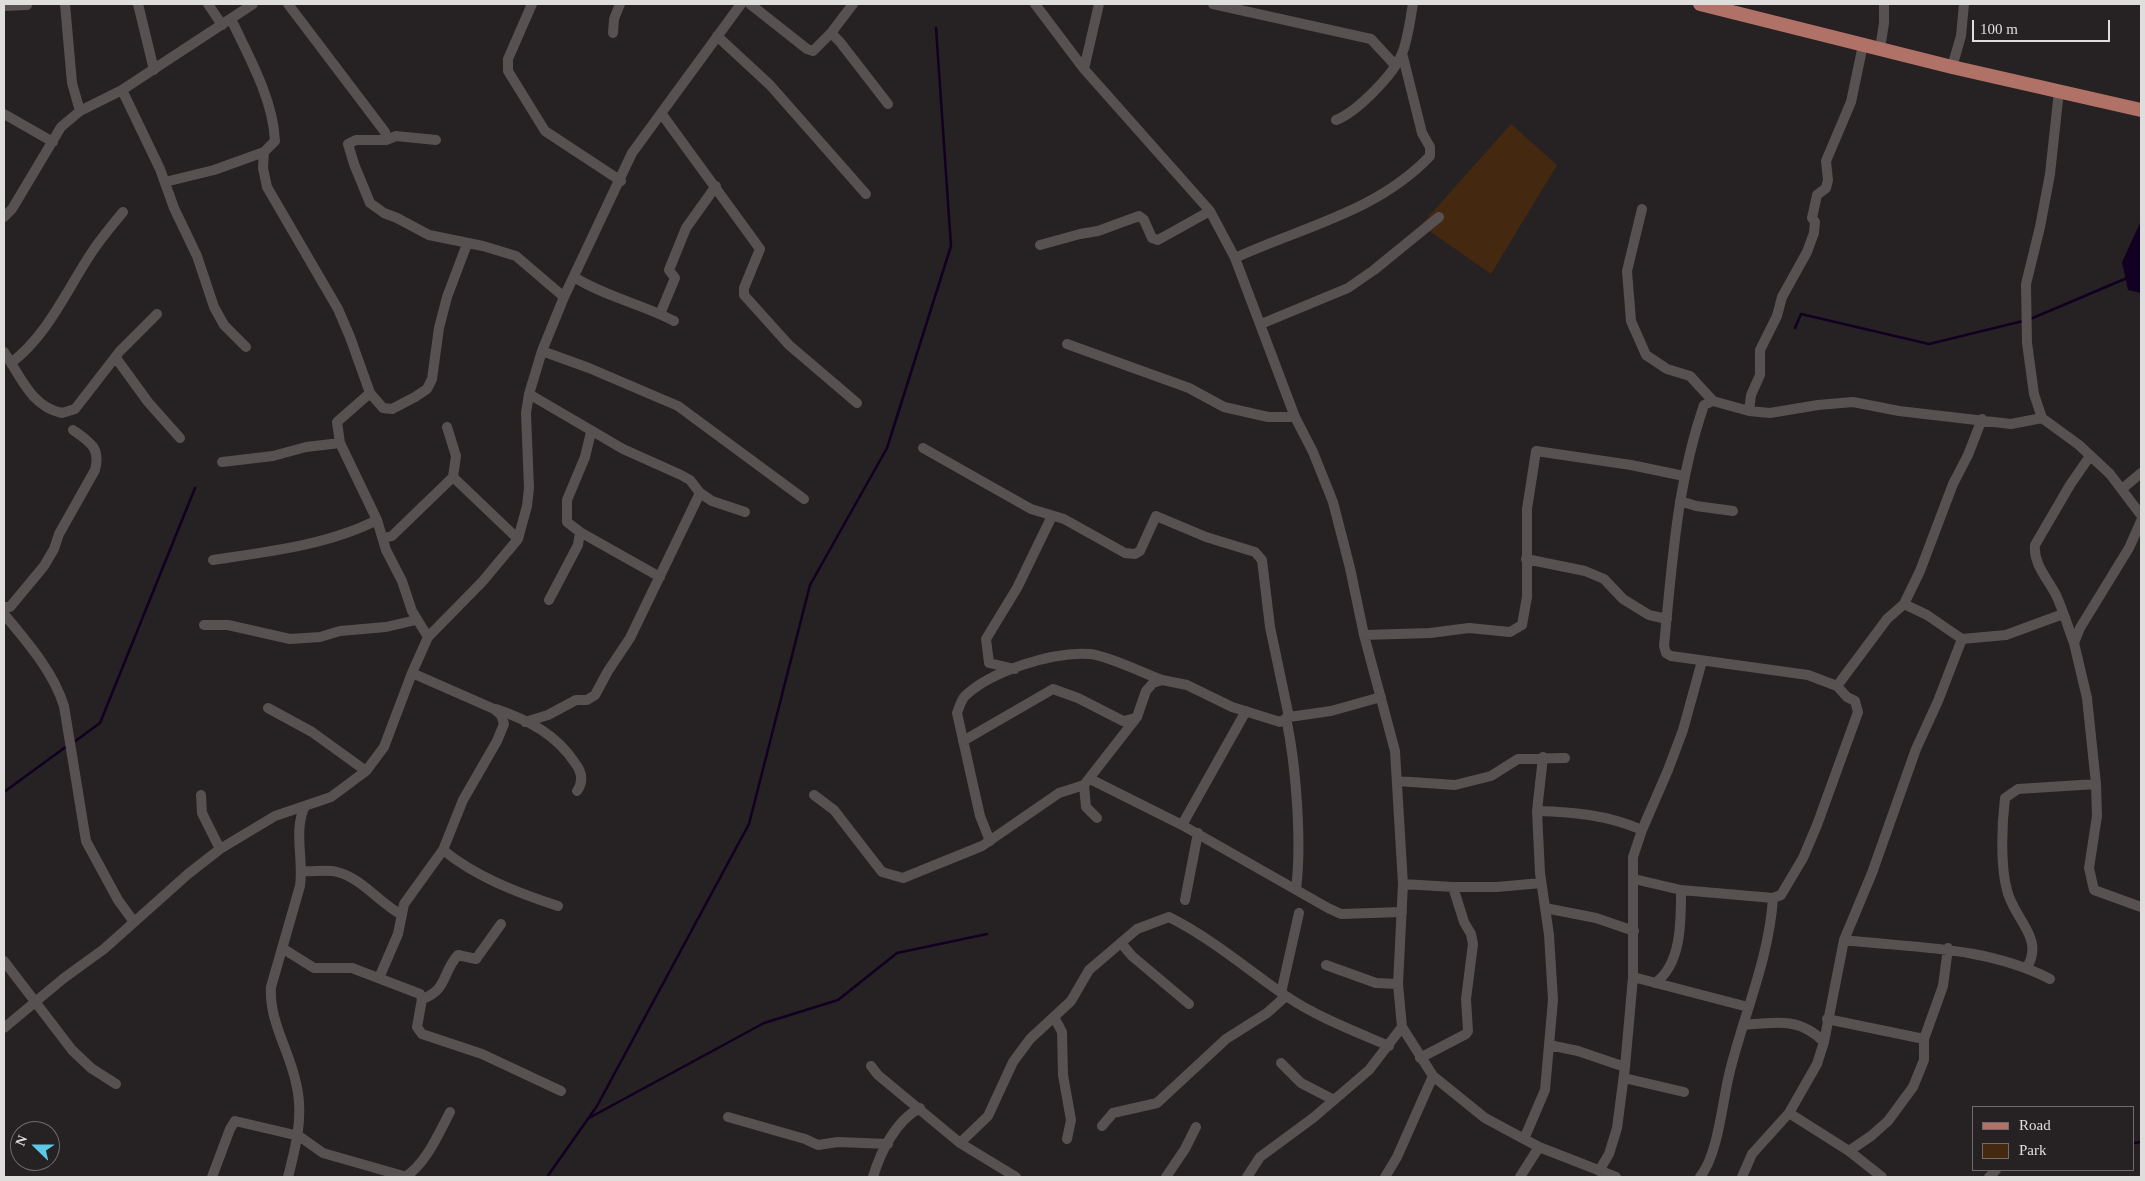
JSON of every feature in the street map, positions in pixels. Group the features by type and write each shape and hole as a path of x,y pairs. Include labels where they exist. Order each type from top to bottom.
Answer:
{"main road":[{"path":"1700,4 1716,6 1952,67 2141,110"}],"street":[{"path":"65,4 72,83 80,111"},
{"path":"138,4 154,70"},
{"path":"165,182 214,170 264,152 275,141 274,129 254,68 226,22 208,4"},
{"path":"4,217 12,209 61,127 80,111 122,90 253,4"},
{"path":"288,4 349,82 385,132 386,140"},
{"path":"532,4 508,59 511,77 545,131 621,181"},
{"path":"613,32 614,19 620,4"},
{"path":"5,1025 134,922 188,874 220,849 275,816 331,797 366,772 384,747 428,636 482,582 518,539 527,506 529,488 526,413 529,394 542,351 564,297 621,181 632,152 741,4"},
{"path":"750,4 807,49 813,50 830,33 853,4"},
{"path":"1035,4 1084,69 1210,211 1235,258 1295,417 1313,452 1333,502 1350,568 1364,635 1395,750 1403,884 1398,984 1402,1027 1433,1076 1485,1118 1539,1148 1616,1177"},
{"path":"1084,69 1099,4"},
{"path":"1213,4 1371,39 1395,65"},
{"path":"1336,120 1348,115 1395,65 1402,53 1413,4"},
{"path":"1880,49 1884,23 1884,4"},
{"path":"1952,67 1961,36 1964,4"},
{"path":"4,6 27,5"},
{"path":"830,33 840,42 888,104"},
{"path":"716,36 770,85 866,194"},
{"path":"1749,411 1751,395 1760,375 1760,350 1777,316 1782,297 1798,271 1814,233 1815,222 1812,218 1817,195 1826,188 1828,180 1826,161 1850,102 1863,45"},
{"path":"1235,258 1266,244 1340,217 1376,199 1430,156 1430,147 1422,133 1402,53"},
{"path":"122,90 197,256 214,307 224,325 246,347"},
{"path":"2059,91 2050,174 2026,284 2027,343 2034,394 2042,418 2079,445 2122,489 2141,515"},
{"path":"661,113 716,186 760,249 744,288 744,295 789,345 857,403"},
{"path":"4,114 53,142"},
{"path":"436,140 396,136 386,140 356,140 348,144 370,203 384,213 429,236 483,246 516,256 564,297"},
{"path":"264,152 263,168 267,187 338,309 370,393 383,408 392,409 427,389 432,379 439,328 447,296 467,244"},
{"path":"660,314 675,278 669,270 686,228 716,186"},
{"path":"1642,209 1628,271 1627,295 1634,329 1646,355 1667,369 1690,376 1713,402"},
{"path":"1040,245 1074,235 1098,231 1139,216 1144,220 1152,238 1158,240 1210,211"},
{"path":"11,363 36,340 70,290 94,248 123,212"},
{"path":"1261,324 1348,288 1374,270 1439,217"},
{"path":"574,277 610,296 674,321"},
{"path":"4,352 23,385 39,402 62,413 75,409 144,325 157,314"},
{"path":"1067,344 1189,388 1224,408 1268,417 1295,417"},
{"path":"542,351 589,368 678,406 804,499"},
{"path":"116,358 148,402 180,438"},
{"path":"370,393 337,422 340,443 377,520 384,538 386,550 402,581 416,620 428,636"},
{"path":"529,394 591,432 690,480 700,492 712,501 745,512"},
{"path":"1634,879 1681,890 1773,898 1781,896 1802,858 1858,712 1855,701 1847,697 1837,686 1808,675 1702,661 1672,656 1666,653 1664,646 1674,537 1684,476 1704,404 1713,402 1749,411 1770,413 1818,405 1853,402 1899,411 1982,419 2012,424 2042,418"},
{"path":"1837,686 1886,619 1904,604 1920,571 1953,484 1968,455 1982,419"},
{"path":"384,538 392,536 454,477 456,456 447,427"},
{"path":"4,607 10,607 44,566 95,470 98,457 95,450 73,430"},
{"path":"591,432 585,457 566,500 567,522 580,532 660,577"},
{"path":"222,462 273,456 306,447 340,443"},
{"path":"923,448 1031,509 1075,524 1125,553 1135,554 1140,551 1156,516 1206,537 1255,552 1262,560 1265,572 1265,597 1290,735 1299,867 1296,889"},
{"path":"1364,635 1430,633 1470,628 1501,632 1513,631 1522,625 1527,597 1527,509 1536,451 1631,465 1684,476"},
{"path":"2090,456 2070,485 2035,545 2034,552 2056,596 2074,643 2087,698 2096,784 2097,816 2089,868 2090,881 2094,890 2141,907"},
{"path":"2122,489 2141,473"},
{"path":"454,477 518,539"},
{"path":"526,722 548,715 576,700 587,700 594,695 630,638 700,492"},
{"path":"1680,501 1696,506 1733,511"},
{"path":"1015,669 989,663 986,639 1017,588 1052,516"},
{"path":"213,560 320,540 355,530 377,520"},
{"path":"2074,643 2080,628 2128,548 2141,521"},
{"path":"549,600 578,545 580,532"},
{"path":"1526,558 1585,571 1604,579 1623,599 1649,615 1667,619"},
{"path":"1904,604 1927,615 1962,638 2006,635 2063,614"},
{"path":"4,614 37,656 58,688 64,706 86,841 118,900 134,922"},
{"path":"204,625 228,625 290,639 320,637 340,631 386,627 416,620"},
{"path":"1742,1177 1752,1154 1789,1113 1805,1088 1824,1042 1844,940 1878,856 1916,749 1938,700 1962,638"},
{"path":"990,841 980,816 957,713 963,697 985,682 1015,669 1056,656 1091,654 1162,680 1187,685 1246,712 1280,722 1288,718 1331,711 1381,697"},
{"path":"1599,1171 1608,1154 1617,1128 1624,1078 1634,977 1634,857 1642,830 1683,730 1702,661"},
{"path":"412,673 542,730 565,748 582,776 581,786 577,791"},
{"path":"814,795 834,810 882,872 903,878 943,864 990,841 1059,793 1087,782 1136,717 1146,691 1153,683 1162,680"},
{"path":"963,741 1053,689 1078,698 1123,722 1136,717"},
{"path":"268,708 312,732 366,772"},
{"path":"378,978 393,949 404,904 443,850 463,800 497,741 504,724 501,715 494,709"},
{"path":"1182,825 1246,712"},
{"path":"1524,1139 1545,1090 1553,1000 1549,935 1541,883 1537,811 1542,757"},
{"path":"1397,781 1455,785 1491,776 1518,759 1564,758"},
{"path":"1087,782 1198,833 1341,914 1402,912"},
{"path":"1087,782 1086,807 1097,818"},
{"path":"2027,966 2034,956 2032,942 2006,890 2004,867 2005,798 2018,789 2096,784"},
{"path":"201,795 202,812 220,849"},
{"path":"288,1177 299,1136 296,1083 270,1001 271,987 296,904 302,871 299,818 305,806"},
{"path":"1537,811 1597,815 1622,821 1642,830"},
{"path":"1185,900 1198,833"},
{"path":"443,850 467,867 507,888 558,906"},
{"path":"302,871 336,872 352,878 389,908 402,915"},
{"path":"1403,884 1497,887 1541,883"},
{"path":"1420,1058 1466,1034 1468,1031 1466,998 1473,944 1453,887"},
{"path":"1655,982 1663,977 1670,967 1675,951 1681,922 1681,890"},
{"path":"1700,1177 1710,1160 1729,1074 1748,1007 1762,968 1773,898"},
{"path":"1545,908 1596,918 1634,931"},
{"path":"1102,1126 1113,1113 1157,1103 1226,1039 1267,1013 1284,994 1299,912"},
{"path":"960,1143 988,1116 1013,1062 1030,1039 1071,1001 1089,970 1137,929 1169,917 1201,933 1284,994 1330,1020 1389,1046"},
{"path":"422,999 432,995 440,988 458,956 476,959 501,924"},
{"path":"1844,940 1892,946 1906,944 1948,948 2027,966 2050,979"},
{"path":"1121,943 1132,956 1189,1004"},
{"path":"282,948 314,968 352,968 420,994 422,999 416,1027 422,1034 482,1054 561,1091"},
{"path":"1848,1151 1888,1121 1913,1087 1924,1060 1924,1039 1943,986 1948,948"},
{"path":"4,961 72,1050 91,1068 116,1084"},
{"path":"1326,965 1376,983 1398,984"},
{"path":"1634,977 1748,1007"},
{"path":"1054,1017 1062,1032 1063,1075 1072,1120 1067,1139"},
{"path":"1827,1020 1924,1039"},
{"path":"1744,1025 1797,1024 1814,1031 1824,1042"},
{"path":"1247,1177 1260,1157 1334,1100 1369,1070 1402,1027"},
{"path":"1549,1045 1578,1051 1625,1067"},
{"path":"1281,1063 1302,1084 1334,1100"},
{"path":"872,1066 878,1074 960,1143 1016,1177"},
{"path":"1385,1177 1397,1157 1433,1076"},
{"path":"1624,1078 1684,1092"},
{"path":"873,1177 881,1151 888,1144 904,1118 920,1108"},
{"path":"212,1177 230,1129 235,1121 299,1136 323,1153 385,1174 406,1177 414,1172 450,1112"},
{"path":"1789,1113 1848,1151 1882,1177"},
{"path":"728,1117 805,1138 818,1145 838,1142 888,1144"},
{"path":"1166,1177 1185,1149 1196,1127"},
{"path":"1520,1177 1539,1148"}],"green space":[{"path":"1511,124 1557,165 1491,274 1421,225"}],"shaded area":[{"path":"2141,221 2141,293 2128,290 2122,262"}],"waterway":[{"path":"547,1177 597,1106 749,824 810,585 887,448 951,246 936,28"},
{"path":"2028,320 2127,278"},
{"path":"1795,328 1801,314 1929,344 2023,321"},
{"path":"74,742 100,723 195,488"},
{"path":"4,792 67,746"},
{"path":"589,1118 764,1023 838,1000 897,953 987,934"},
{"path":"2135,1143 2141,1142"}]}
